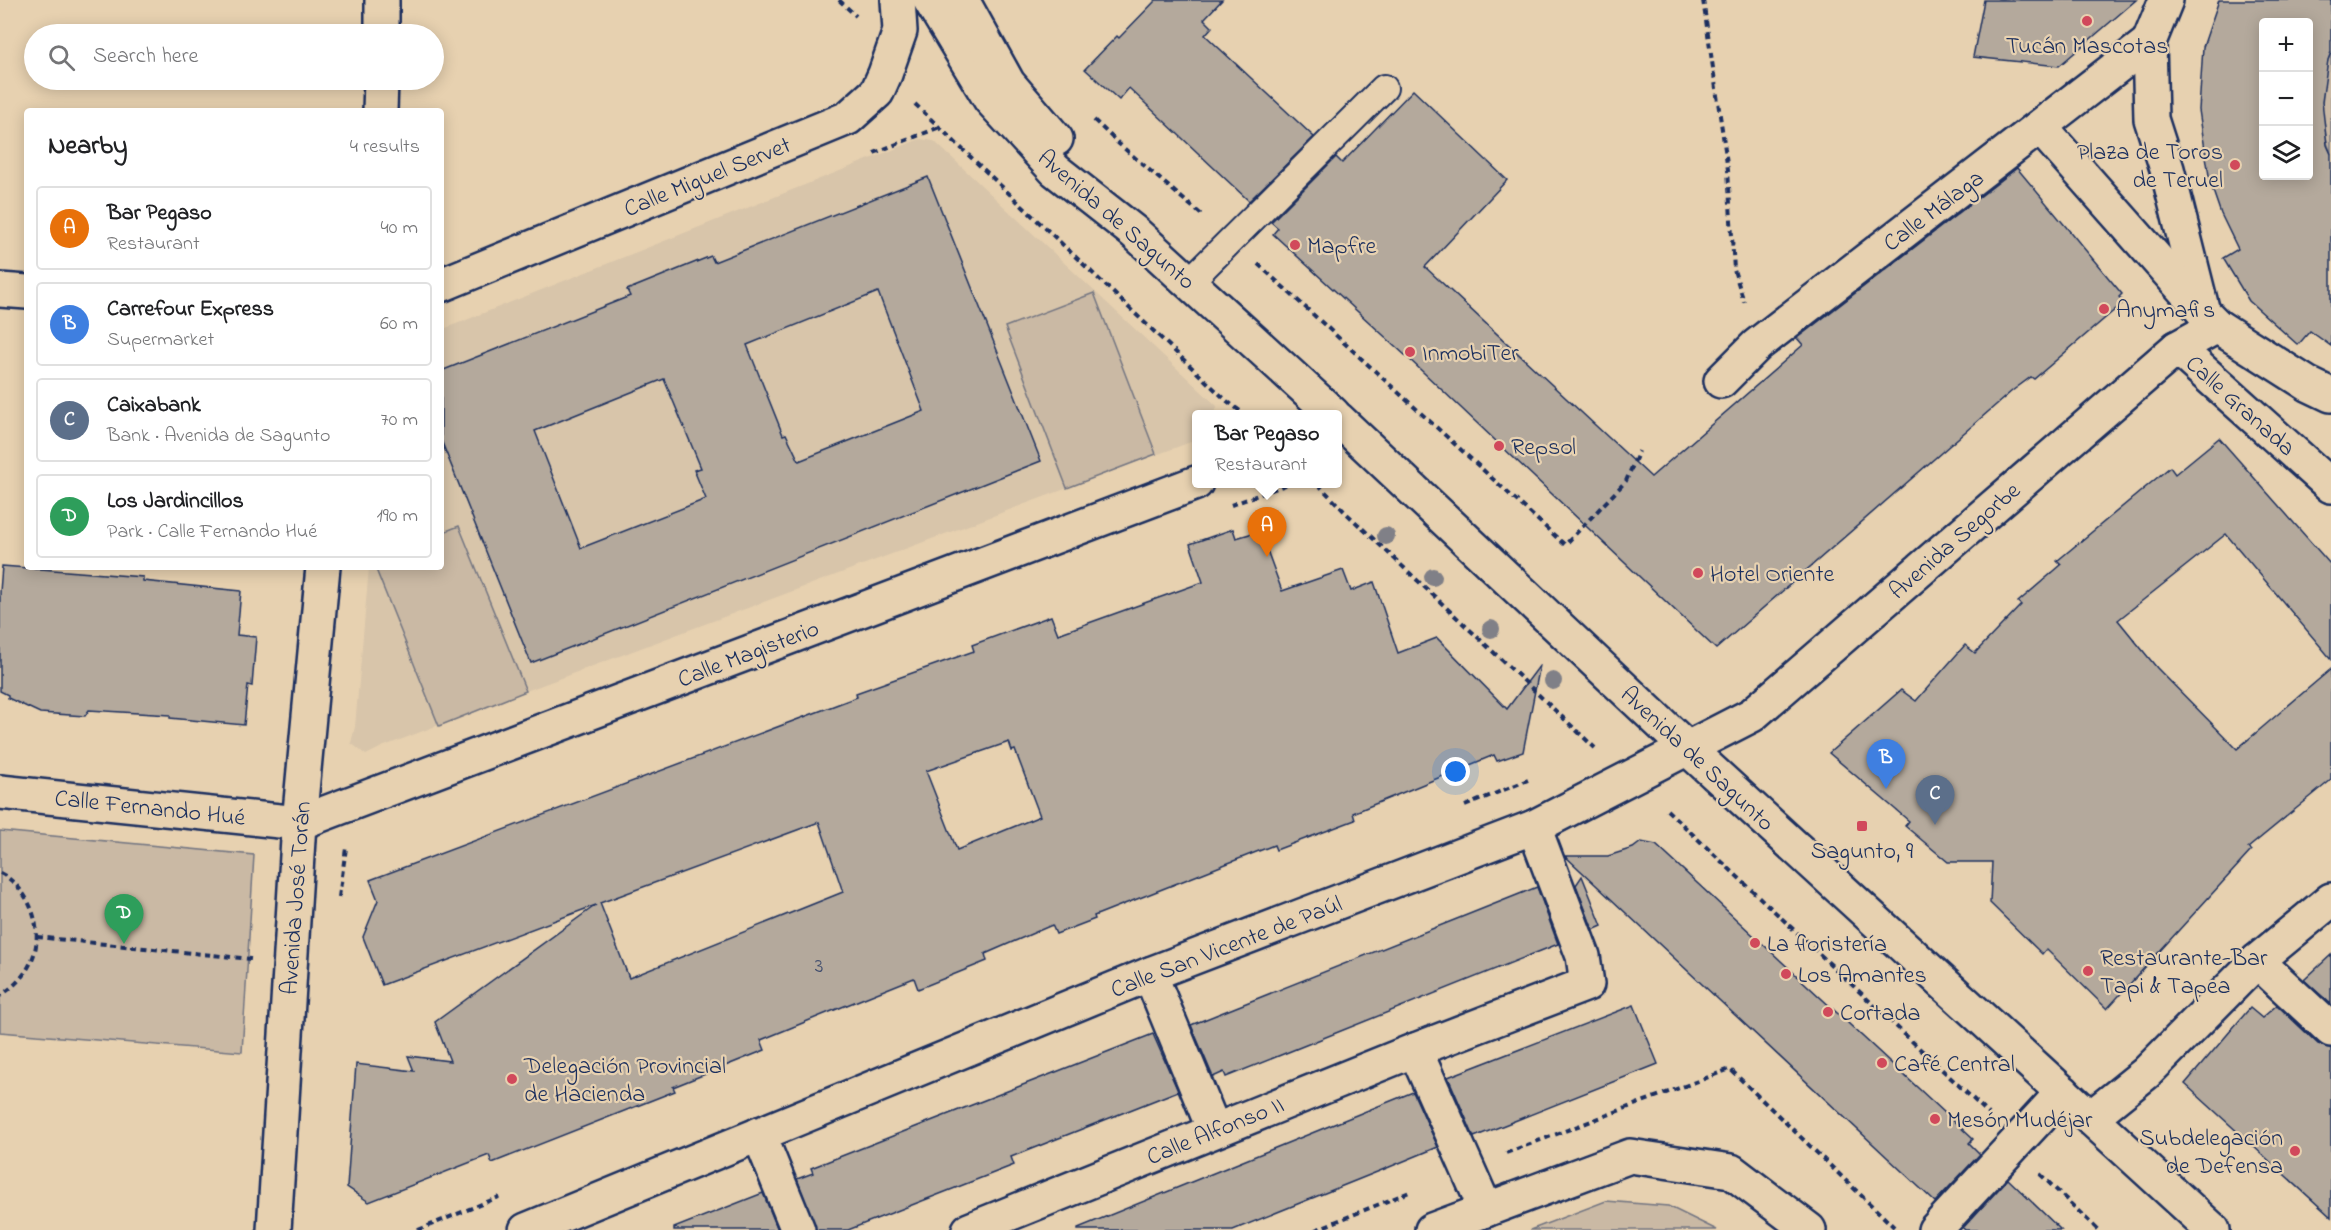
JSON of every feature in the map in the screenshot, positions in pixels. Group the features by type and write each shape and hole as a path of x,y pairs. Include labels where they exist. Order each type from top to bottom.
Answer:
{"street":[{"path":"382,0 382,24"},
{"name":"Calle Miguel Servet","path":"444,284 848,118 877,92 885,74 900,31 898,0"},
{"name":"Avenida de Sagunto","path":"930,0 990,99 1055,170 1134,232 1326,410"},
{"path":"962,0 1008,83 1134,232"},
{"name":"Calle Málaga","path":"2166,0 2149,42 2151,119 2210,319"},
{"name":"Calle Málaga","path":"1721,381 1757,345 2149,42"},
{"path":"380,108 381,90"},
{"path":"2040,128 2210,319"},
{"path":"0,290 24,292"},
{"name":"Avenida Segorbe","path":"1688,749 1752,715 2210,319"},
{"name":"Calle Granada","path":"2210,319 2308,384 2331,395"},
{"name":"Calle Granada","path":"2177,348 2331,486"},
{"name":"Avenida de Sagunto","path":"1342,425 1688,749 2213,1230"},
{"name":"Calle Magisterio","path":"299,823 1192,485"},
{"name":"Avenida José Torán","path":"274,1230 299,823 323,570"},
{"name":"Calle San Vicente de Paúl","path":"526,1230 1150,974 1534,826 1688,749"},
{"name":"Calle Fernando Hué","path":"0,792 299,823"},
{"name":"Calle Alfonso II","path":"969,1230 1020,1220 1214,1130 1587,984 1582,956 1534,826"},
{"path":"2090,1118 2146,1073 2257,961 2331,900"},
{"path":"2257,961 2331,1030"},
{"path":"1150,974 1214,1130"},
{"path":"1415,1050 1486,1210"},
{"path":"1935,1230 2062,1092"},
{"path":"759,1134 798,1230"},
{"path":"1432,1230 1630,1156 1731,1171 1809,1230"}],"lane":[{"path":"1189,282 1383,88"}],"path":[{"path":"1703,0 1728,170 1734,270 1757,345"},
{"path":"908,97 1238,410"},
{"path":"1089,114 1119,144 1232,240 1565,545 1626,481 1639,451"},
{"path":"1232,410 1233,406"},
{"path":"1222,509 1275,488"},
{"path":"1323,488 1345,512 1598,751"},
{"path":"1667,810 1995,1120 2042,1176 2098,1230"},
{"path":"337,907 347,842"},
{"path":"0,873 23,893 34,913 37,937 32,960 20,980 0,996"},
{"path":"37,937 251,959"},
{"path":"1315,1230 1419,1188"}],"shaded area":[{"path":"2331,52 2331,154 2327,143 2322,103 2324,76"},
{"path":"920,139 934,141 1217,406 1216,410 1192,410 1192,441 526,691 366,755 351,743 355,727 369,570 444,570 444,329"},
{"path":"1094,293 1156,454 1067,488 1005,327"},
{"path":"459,526 526,691 439,726 376,570 444,570 444,532"},
{"path":"0,831 254,855 242,1052 0,1032"},
{"path":"1606,1201 1668,1206 1717,1230 1530,1230"}],"building":[{"path":"1156,0 1222,0 1204,19 1212,27 1205,35 1314,137 1249,201 1129,88 1119,100 1085,69"},
{"path":"1984,0 2136,0 2059,66 1973,57"},
{"name":"Plaza de Toros de Teruel","path":"2219,0 2331,0 2331,52 2322,102 2327,145 2331,154 2331,346 2310,331 2298,345 2249,301 2223,258 2238,249 2221,214 2210,182 2199,110 2203,47"},
{"path":"1413,90 1507,180 1425,267 1651,477 1803,345 1797,338 2017,168 2122,294 2119,297 2124,302 2034,379 2031,377 2012,391 1716,649 1406,356 1273,234 1278,228 1271,222 1336,157 1342,163"},
{"path":"928,177 1041,461 531,663 444,447 444,370 630,296 627,290 711,256 714,262","holes":["878,292 924,411 799,461 786,434 783,435 747,345","664,379 701,468 694,470 706,499 581,548 535,431"]},
{"path":"2219,438 2331,565 2331,659 2226,534 2118,620 2157,668 2237,749 2331,669 2331,780 2248,848 2251,851 2107,1009 2046,949 2042,954 1990,903 1992,862 1948,862 1905,826 1909,821 1829,753 1901,690 1916,701 1965,645 1975,653 2021,605 2018,602 2061,565 2057,561 2170,467 2175,474"},
{"path":"1233,529 1236,538 1260,531 1282,591 1343,570 1351,591 1374,582 1398,653 1437,638 1507,709 1540,665 1523,752 1497,761 1494,755 1353,813 1355,820 1276,850 1274,845 1094,916 1095,919 1056,934 1052,925 985,954 987,961 918,989 914,978 761,1040 765,1050 673,1087 675,1091 492,1163 489,1155 369,1202 347,1187 356,1064 414,1071 408,1056 450,1061 435,1022 596,905 382,985 363,937 378,900 370,880 857,697 856,693 974,651 972,645 1051,616 1058,634 1203,582 1190,544","holes":["1009,742 1012,751 1015,750 1040,816 957,850 926,771","819,822 843,892 629,978 600,903"]},
{"path":"2,566 24,568 24,570 143,577 143,581 241,591 237,635 256,637 252,686 248,685 244,725 170,718 170,715 89,710 85,716 40,713 8,698 8,695 0,691"},
{"path":"1641,842 1656,845 1973,1139 1969,1143 1980,1154 1935,1202 1565,856 1608,856 1633,848"},
{"path":"1582,876 1602,926 1593,930 1576,885"},
{"path":"1537,887 1558,944 1226,1077 1224,1072 1213,1077 1191,1025"},
{"path":"2331,955 2331,1004 2304,980"},
{"path":"1634,1005 1658,1064 1474,1137 1448,1077"},
{"name":"Subdelegación de Defensa","path":"2277,1005 2318,1044 2331,1048 2331,1217 2185,1084 2250,1008 2262,1018"},
{"path":"1153,1034 1178,1091 1011,1157 1014,1165 848,1230 816,1230 797,1179 813,1173 811,1168"},
{"path":"1413,1092 1438,1147 1233,1230 1078,1230 1078,1228"},
{"path":"2008,1179 2061,1230 1965,1230 1963,1228"},
{"path":"763,1193 778,1230 674,1230 674,1228"}],"place":[{"name":"Tucán Mascotas","path":"2087,21"},
{"name":"Plaza de Toros de Teruel","path":"2235,165"},
{"name":"Mapfre","path":"1295,245"},
{"name":"Anymafis","path":"2104,309"},
{"name":"InmobiTer","path":"1410,352"},
{"name":"Repsol","path":"1499,446"},
{"name":"Bar Pegaso","path":"1267,557"},
{"name":"Hotel Oriente","path":"1698,573"},
{"name":"Carrefour Express","path":"1886,789"},
{"name":"Caixabank","path":"1935,825"},
{"name":"Sagunto, 9","path":"1862,826"},
{"name":"La floristería","path":"1755,943"},
{"name":"Los Jardincillos","path":"124,944"},
{"name":"Restaurante-Bar Tapi & Tapea","path":"2088,971"},
{"name":"Los Amantes","path":"1786,974"},
{"name":"Cortada","path":"1828,1012"},
{"name":"Café Central","path":"1882,1063"},
{"name":"Delegación Provincial de Hacienda","path":"512,1079"},
{"name":"Mesón Mudéjar","path":"1935,1119"},
{"name":"Subdelegación de Defensa","path":"2295,1151"}]}
